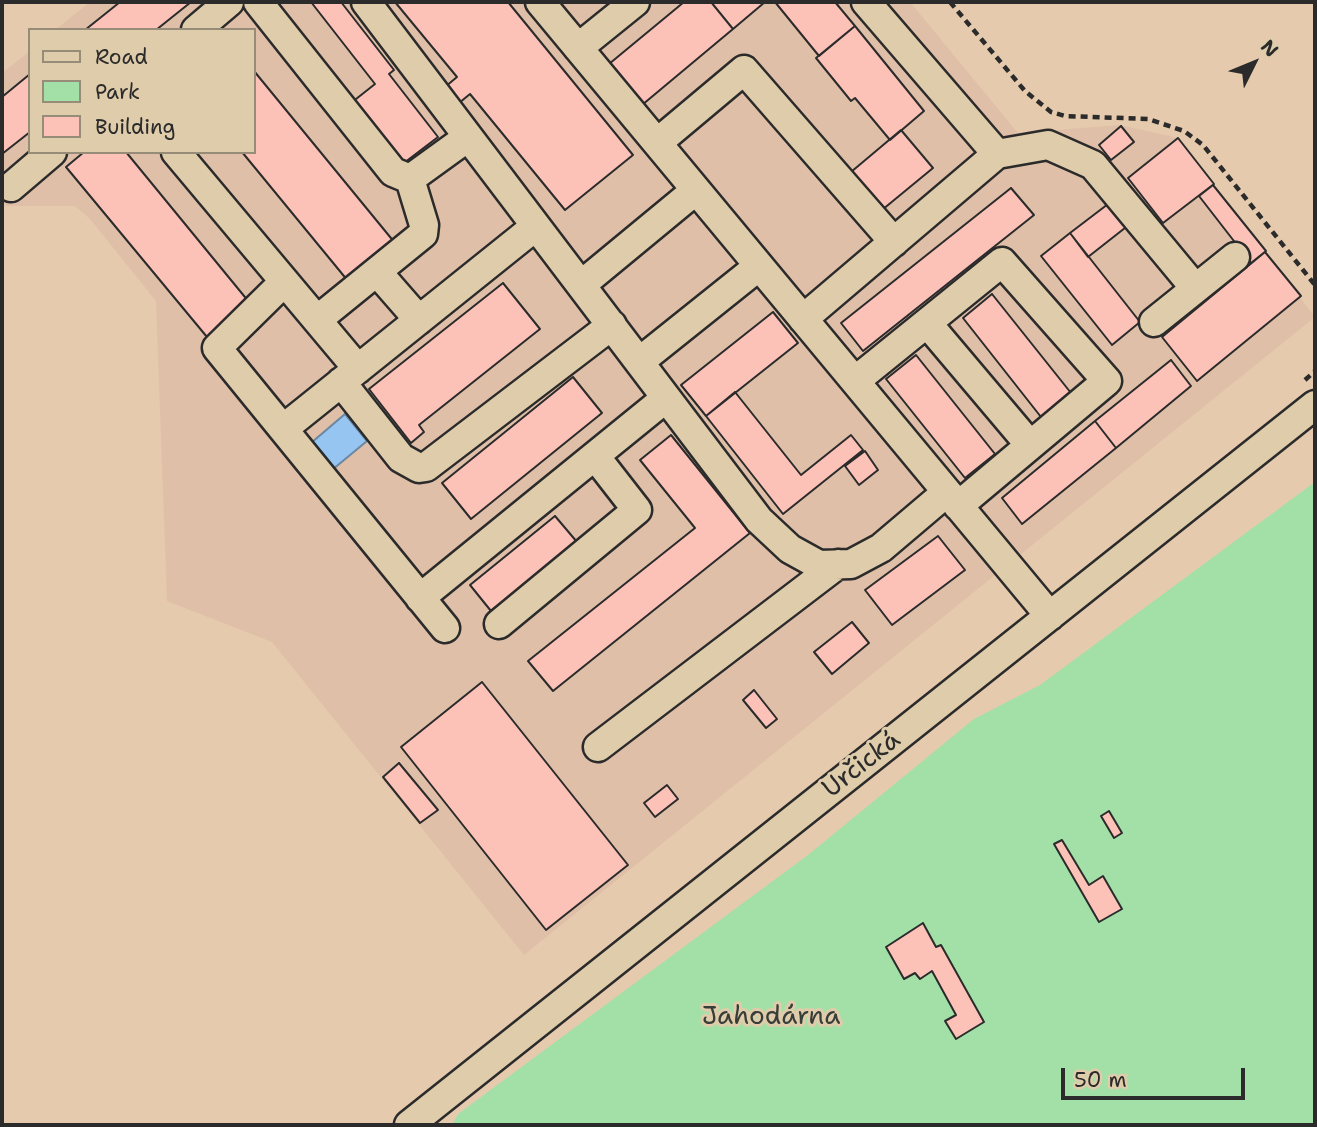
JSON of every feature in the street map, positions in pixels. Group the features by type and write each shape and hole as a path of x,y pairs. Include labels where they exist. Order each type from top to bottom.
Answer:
{"street":[{"path":"198,28 229,2"},
{"path":"258,2 393,172 410,179"},
{"path":"366,2 759,520 790,549 819,565 851,564 881,548 1030,445 1107,381 1002,262 855,381"},
{"path":"540,2 1050,616"},
{"path":"578,48 635,2"},
{"path":"866,2 997,154"},
{"path":"657,143 744,69 894,242"},
{"path":"410,179 468,136"},
{"path":"803,319 997,154 1048,145 1093,165 1195,288"},
{"path":"10,187 49,154"},
{"path":"178,154 317,320 401,458 419,468 426,467 612,325"},
{"path":"317,320 423,234 424,225 410,179"},
{"path":"581,285 696,190"},
{"path":"283,429 536,226"},
{"path":"1154,321 1235,257"},
{"path":"639,362 759,266"},
{"path":"378,273 419,320"},
{"path":"284,282 217,348 445,628"},
{"path":"927,323 1030,445"},
{"path":"420,598 666,398"},
{"name":"Určická","path":"409,1125 1315,405"},
{"path":"499,624 637,510 595,456"},
{"path":"597,747 838,564"}],"path":[{"path":"950,2 1025,90 1051,112 1065,116 1148,119 1172,125 1203,145 1315,285"}],"shaded area":[{"path":"90,2 910,2 1018,133 1120,125 1178,138 1315,317 524,955 272,642 167,601 156,301 90,219 75,206 6,206 2,201 2,73 28,53 28,154 256,154 256,28 58,28"}],"green space":[{"name":"Jahodárna","path":"1315,482 1315,1125 452,1125 458,1114 808,855 974,719 1040,685"}],"water":[{"path":"345,414 367,441 332,470 311,443"}],"building":[{"path":"120,2 191,2 158,28 88,28"},
{"path":"311,2 341,2 394,70 389,74 438,137 400,166 351,103 375,84"},
{"path":"395,2 508,2 633,155 565,210 470,94 459,103 445,87 457,77"},
{"path":"684,2 711,2 733,29 642,105 609,64"},
{"path":"711,2 765,2 733,29"},
{"path":"775,2 835,2 855,26 819,56"},
{"path":"855,26 924,111 890,140 855,98 851,101 816,58"},
{"path":"256,73 395,243 348,281 244,154 256,154"},
{"path":"28,76 28,134 2,154 2,97"},
{"path":"1121,126 1134,142 1111,160 1099,145"},
{"path":"901,130 933,168 882,210 851,172"},
{"path":"1178,138 1214,184 1163,223 1128,178"},
{"path":"82,154 128,154 249,302 207,337 66,167"},
{"path":"1213,185 1266,251 1251,263 1199,196"},
{"path":"1011,188 1034,215 863,351 841,323"},
{"path":"1112,201 1130,224 1088,257 1070,233"},
{"path":"1070,233 1140,322 1112,345 1041,256"},
{"path":"1265,252 1301,296 1197,381 1162,337"},
{"path":"503,283 540,329 419,425 424,432 411,443 369,389"},
{"path":"992,294 1071,393 1041,417 963,318"},
{"path":"773,312 798,343 706,416 681,385"},
{"path":"916,355 995,454 965,478 886,379"},
{"path":"1171,360 1191,386 1116,448 1095,421"},
{"path":"573,377 602,413 471,519 442,483"},
{"path":"735,392 801,475 851,435 863,450 783,514 706,416"},
{"path":"1095,421 1116,448 1022,524 1002,498"},
{"path":"671,435 750,533 553,691 528,661 695,528 640,460"},
{"path":"865,451 878,470 859,485 845,466"},
{"path":"555,516 577,542 491,611 470,585"},
{"path":"938,536 965,570 892,625 865,590"},
{"path":"852,622 869,643 832,674 814,652"},
{"path":"482,682 628,865 546,930 401,747"},
{"path":"754,690 777,719 766,728 743,700"},
{"path":"399,763 438,810 420,823 383,777"},
{"path":"667,785 678,799 655,817 644,803"},
{"path":"1109,811 1122,833 1114,838 1101,816"},
{"path":"1062,840 1089,885 1103,876 1122,909 1099,922 1054,844"},
{"path":"923,923 936,947 941,945 984,1022 956,1039 945,1021 956,1015 932,971 920,979 915,973 904,979 886,947"}]}
